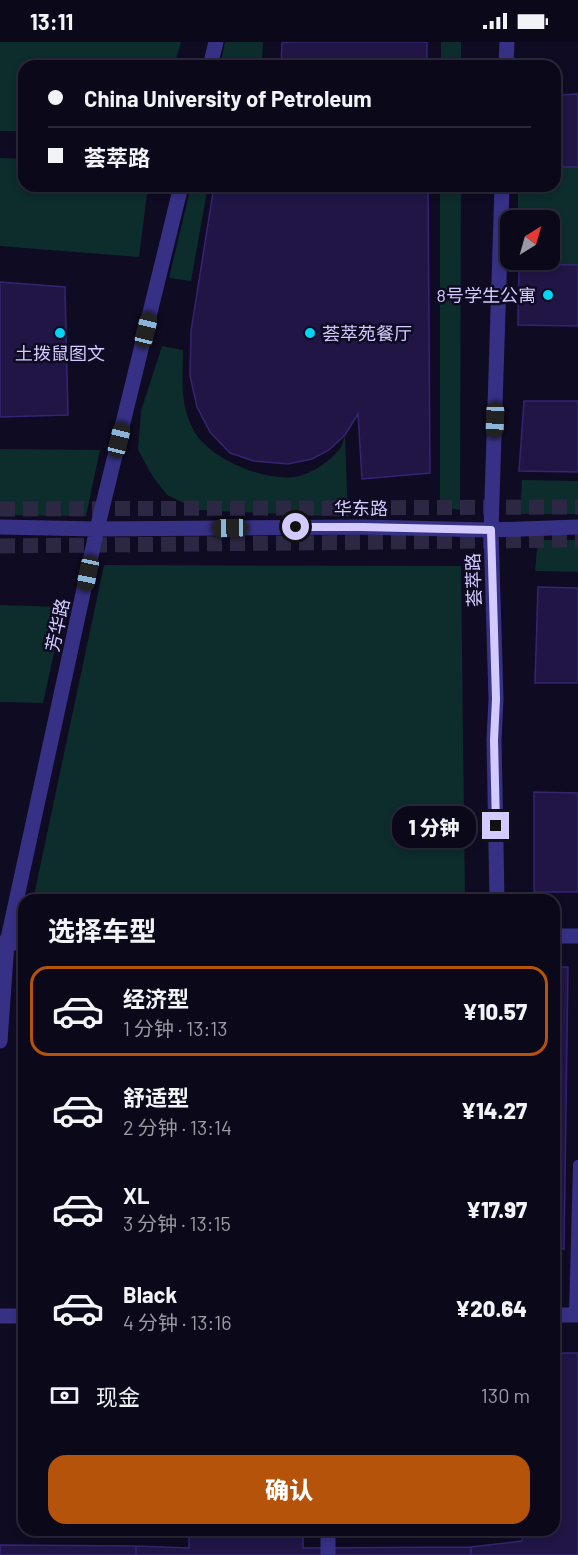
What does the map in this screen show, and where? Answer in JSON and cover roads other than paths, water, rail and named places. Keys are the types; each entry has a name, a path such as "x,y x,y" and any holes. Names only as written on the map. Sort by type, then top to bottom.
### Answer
{"street":[{"path":"212,60 216,42"},
{"path":"506,60 507,42"},
{"name":"芳华路","path":"0,1041 4,943 98,529 180,192"},
{"name":"荟萃路","path":"497,894 494,740 496,699 491,530 502,192"},
{"name":"华东路","path":"0,527 98,529 362,527 491,530 578,527"},
{"path":"560,936 578,936"},
{"path":"560,1315 576,1315"},
{"path":"0,1316 18,1316"},
{"path":"328,1536 328,1555"}],"lane":[{"path":"576,1315 578,1165"}],"tunnel":[{"path":"0,509 578,507"},
{"path":"0,546 578,540"}],"place":[{"name":"8号学生公寓","path":"548,295"},
{"name":"土拨鼠图文","path":"60,333"},
{"name":"荟萃苑餐厅","path":"310,333"}]}
